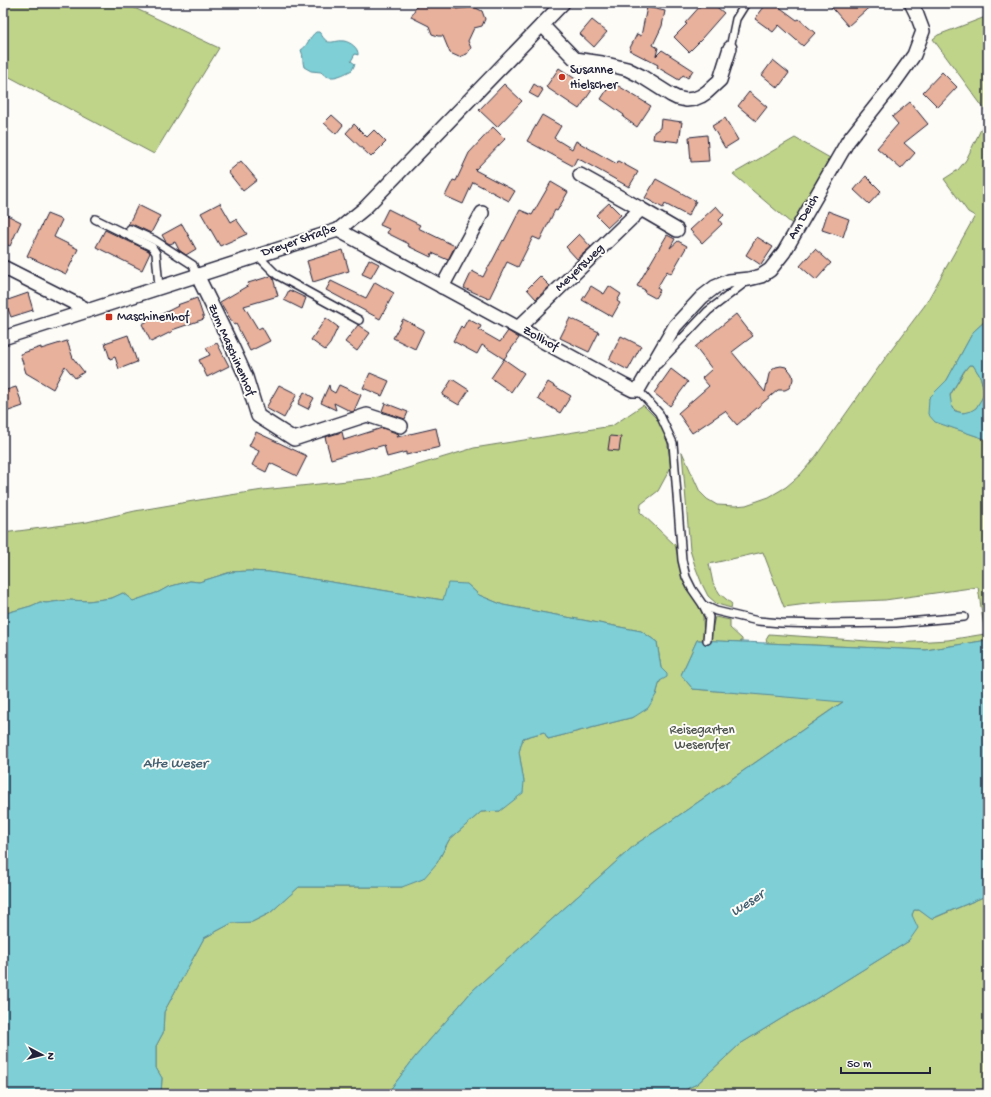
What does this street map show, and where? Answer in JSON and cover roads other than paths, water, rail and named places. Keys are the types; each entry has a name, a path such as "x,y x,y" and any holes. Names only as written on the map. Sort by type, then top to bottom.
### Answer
{"street":[{"name":"Dreyer Straße","path":"3,338 338,230 365,208 563,3"},
{"name":"Am Deich","path":"638,390 675,326 702,297 715,287 729,281 761,276 770,270 784,252 848,142 914,55 923,31 911,3"},
{"path":"542,25 575,60 602,63 628,69 671,95 686,100 701,96 720,80 730,48"},
{"path":"580,175 677,230"},
{"name":"Meyersweg","path":"519,327 641,209"},
{"path":"442,287 482,213"},
{"name":"Zollhof","path":"338,230 629,388 638,390"},
{"path":"3,267 88,310"},
{"name":"Zum Maschinenhof","path":"197,275 246,377 258,416 294,439 367,415 401,426"}],"lane":[{"path":"730,48 736,19 746,3"},
{"path":"95,219 152,247 156,253 159,287"},
{"path":"130,229 167,248 193,265 197,275"},
{"path":"257,255 277,275 359,320"},
{"path":"638,390 659,413 673,443 682,560 686,577 709,617 708,640"},
{"path":"703,605 723,613 758,621 781,623 896,623 964,617"}],"water":[{"path":"316,32 319,32 328,42 344,41 356,48 358,55 355,54 351,61 355,64 352,70 336,77 328,77 321,72 311,71 304,67 301,50"},
{"path":"988,310 988,440 935,422 928,414 929,398 947,380 973,332 985,321","holes":["969,365 973,365 980,376 985,393 976,408 963,413 955,411 952,408 950,395 964,371"]},
{"name":"Alte Weser","path":"231,572 269,572 443,600 448,583 467,584 479,595 503,605 641,631 657,642 661,668 667,674 667,677 660,681 656,695 648,708 634,717 548,739 544,732 523,738 519,752 524,782 523,793 500,811 481,812 449,840 437,863 423,879 402,887 299,887 270,913 252,922 232,923 204,938 164,1012 163,1033 156,1046 156,1068 162,1078 161,1094 3,1094 3,614 40,602 46,603 68,600 88,601 112,598 123,593 133,601 159,592 168,587 190,581 199,582"},
{"name":"Weser","path":"697,640 926,650 988,640 988,895 931,919 919,910 914,910 912,915 918,928 909,941 740,1044 697,1084 688,1088 684,1094 387,1094 415,1057 472,991 636,844 843,702 693,689 681,675"}],"place":[{"name":"Susanne Hielscher","path":"562,77"},
{"name":"Maschinenhof","path":"109,317"}],"park label":[{"name":"Reisegarten Weserufer","path":"702,738"}]}
